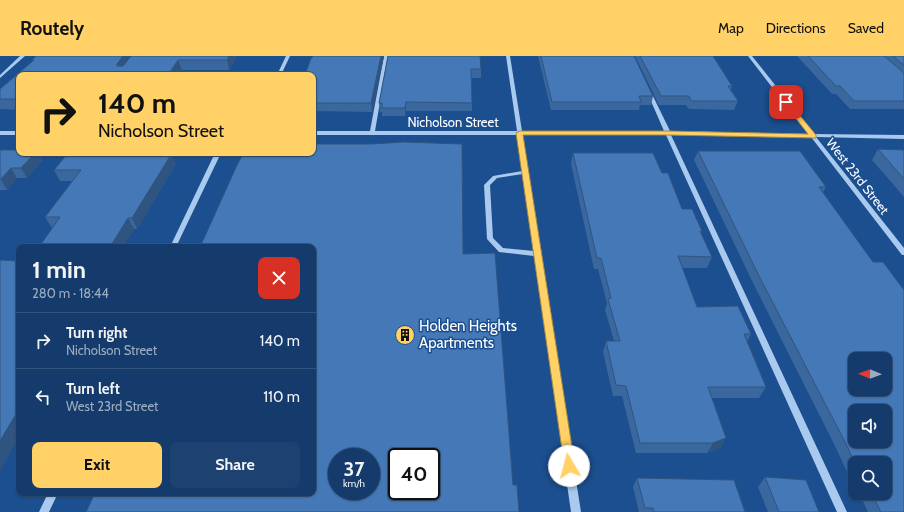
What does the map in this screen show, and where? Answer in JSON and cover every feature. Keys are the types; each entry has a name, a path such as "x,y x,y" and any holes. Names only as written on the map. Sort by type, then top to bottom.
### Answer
{"street":[{"path":"0,77 23,56"},
{"path":"280,72 288,56"},
{"path":"372,133 386,56"},
{"path":"508,56 576,512"},
{"name":"West 23rd Street","path":"750,56 904,253"},
{"path":"644,83 842,512"},
{"path":"0,133 16,133"},
{"name":"Nicholson Street","path":"316,133 668,133 904,137"},
{"path":"173,244 217,156"},
{"path":"526,172 495,177 487,185 490,239 501,250 538,254"},
{"path":"44,512 52,496"}],"building":[{"path":"36,56 123,56 117,66 123,66 131,56 229,56 227,60 178,60 170,72 20,72 34,60 32,60"},
{"path":"313,56 381,56 371,103 316,103 316,72 306,72"},
{"path":"388,56 480,56 481,69 471,69 472,103 406,102 405,108 382,108 382,103 379,103"},
{"path":"541,56 634,56 653,96 639,96 641,102 552,102"},
{"path":"640,56 713,56 732,86 728,86 738,101 691,101 689,96 661,96"},
{"path":"808,56 884,56 904,73 904,101 854,101 840,86 836,86"},
{"path":"893,56 904,56 904,65"},
{"path":"16,75 16,99 0,99 0,89"},
{"name":"Holden Heights Apartments","path":"404,142 462,144 463,254 495,253 513,485 517,485 519,512 86,512 94,496 316,496 316,244 201,244 242,156 316,156 316,144 371,144"},
{"path":"878,149 904,150 904,179"},
{"path":"0,150 16,150 16,156 32,156 21,168 11,168 0,180"},
{"path":"698,151 800,151 826,187 819,187 873,262 883,262 904,290 904,512 881,512 875,500 892,500 892,456 852,456 759,276"},
{"path":"573,153 653,153 662,173 668,173 682,209 692,209 712,257 678,256 697,307 738,306 751,334 744,334 766,387 708,387 726,438 713,443 640,443 626,386 616,385 606,341 620,341 608,299 611,298 601,258 597,258"},
{"path":"66,156 170,156 132,218 128,218 112,244 41,244 60,217 45,217 81,170 54,170"},
{"path":"0,260 16,261 16,414 0,441"},
{"path":"765,477 806,480 819,512 779,512"},
{"path":"637,478 734,480 745,512 654,512 653,508 645,508"}],"place":[{"name":"Holden Heights Apartments","path":"405,335"}],"route":[{"path":"569,466 520,133 668,133 813,136 786,102"}]}
